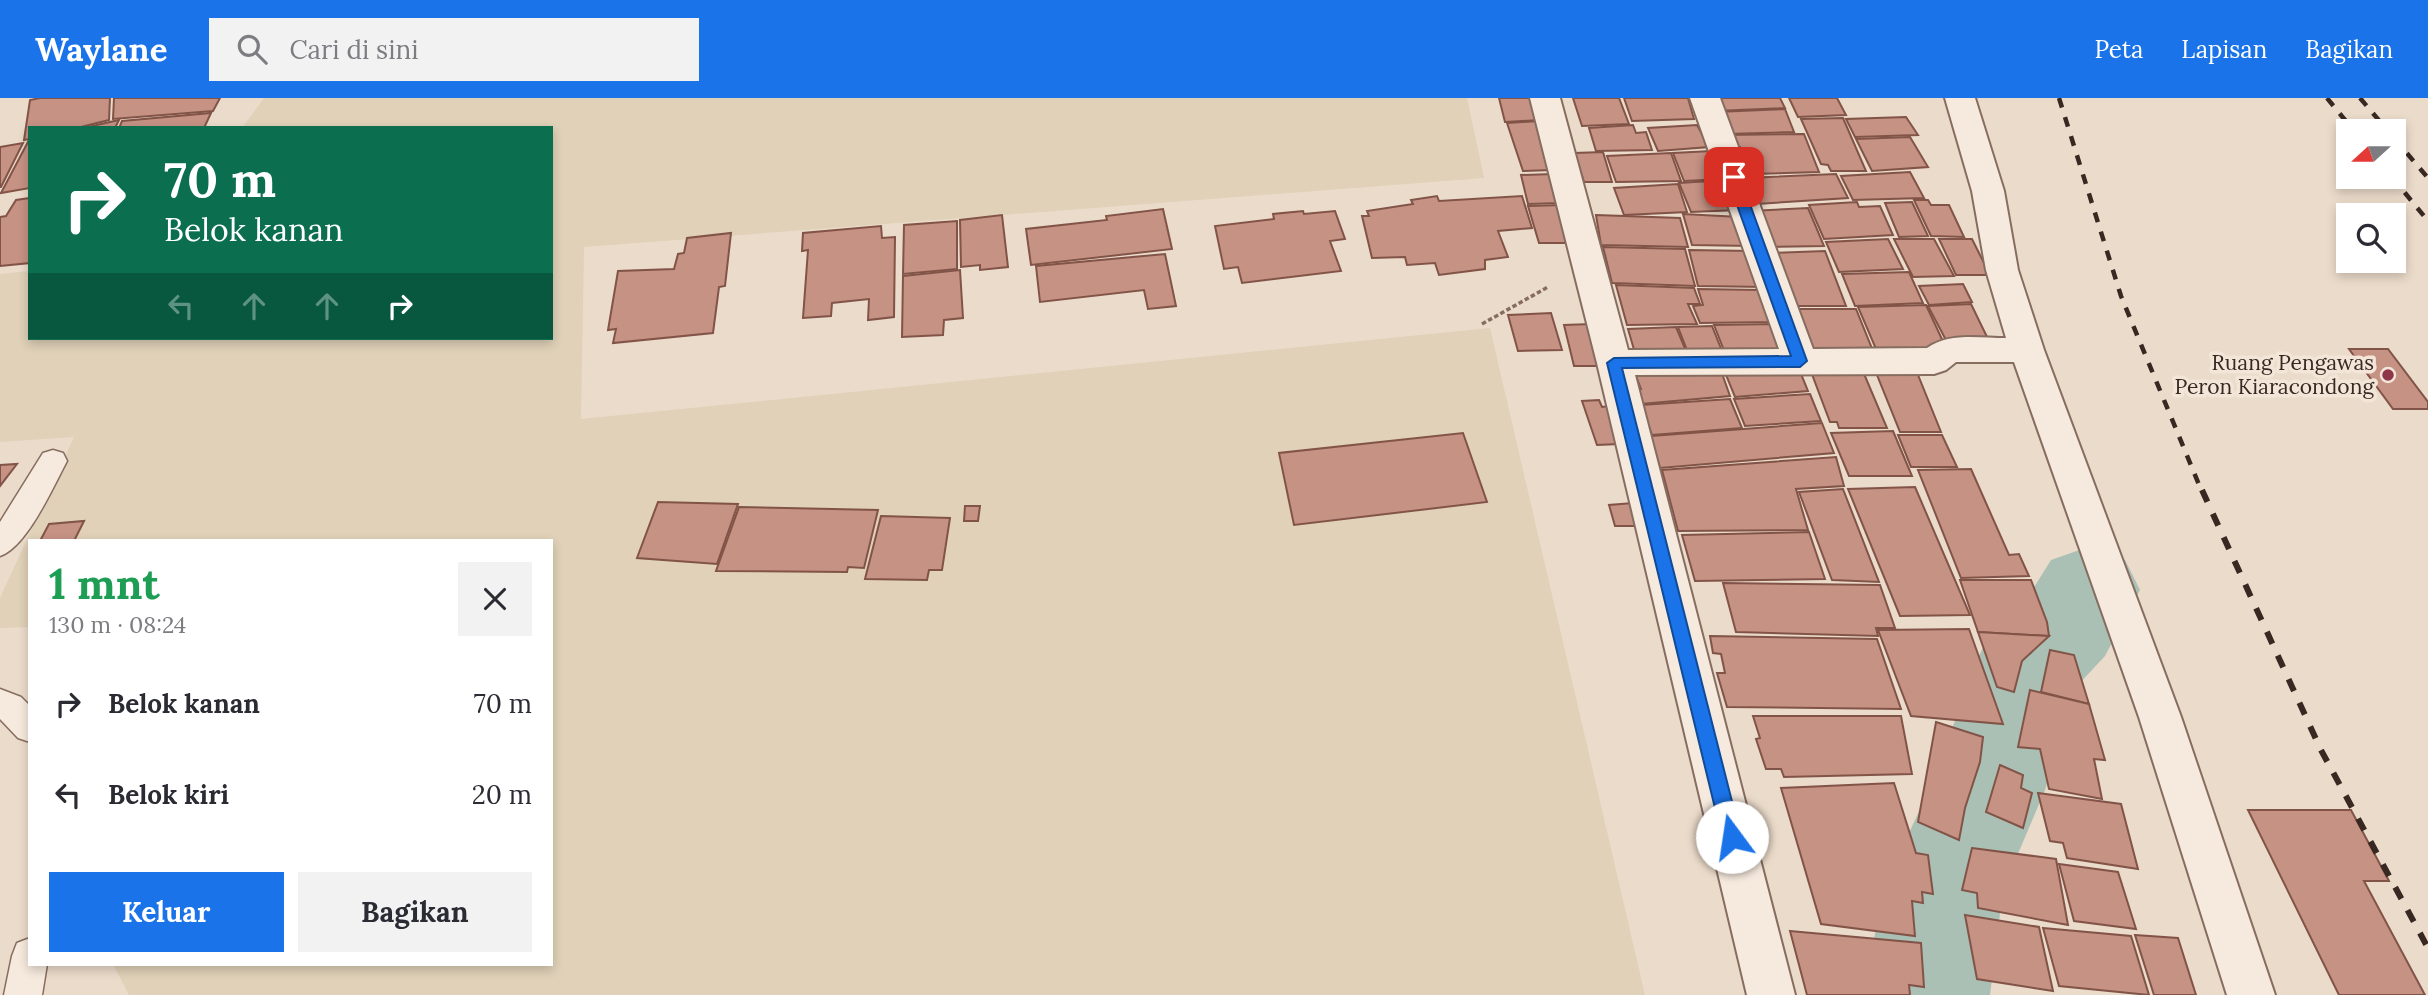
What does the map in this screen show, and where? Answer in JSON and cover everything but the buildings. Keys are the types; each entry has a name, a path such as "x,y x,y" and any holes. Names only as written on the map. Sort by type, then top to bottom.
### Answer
{"street":[{"path":"1545,98 1614,363 1771,995"},
{"path":"1705,98 1800,361"},
{"path":"1959,98 1988,191 2002,270 2027,349 2160,717 2251,995"},
{"path":"1614,363 1934,361 1953,350 2027,349"}],"lane":[{"path":"0,544 19,520 53,461"},
{"path":"0,703 10,707 28,726"},
{"path":"23,995 28,966"}],"path":[{"path":"1482,324 1588,264"}],"shaded area":[{"path":"264,98 1467,98 1484,178 584,247 581,419 1490,328 1645,995 129,995 114,966 553,966 553,539 28,539 28,627 0,628 0,598 74,437 0,442 0,274 28,271 28,340 553,340 553,126 243,126"}],"waterway":[{"path":"1927,995 1943,889 1988,790 2030,662 2068,624 2088,590"}],"railway":[{"path":"2059,98 2121,296 2202,492"},
{"path":"2327,98 2344,119"},
{"path":"2360,98 2378,119"},
{"path":"2406,152 2428,178"},
{"path":"2402,189 2428,221"},
{"path":"2202,490 2321,750 2428,948"}],"place":[{"name":"Ruang Pengawas Peron Kiaracondong","path":"2388,375"}],"route":[{"path":"1732,837 1614,363 1800,361 1734,177"}]}
